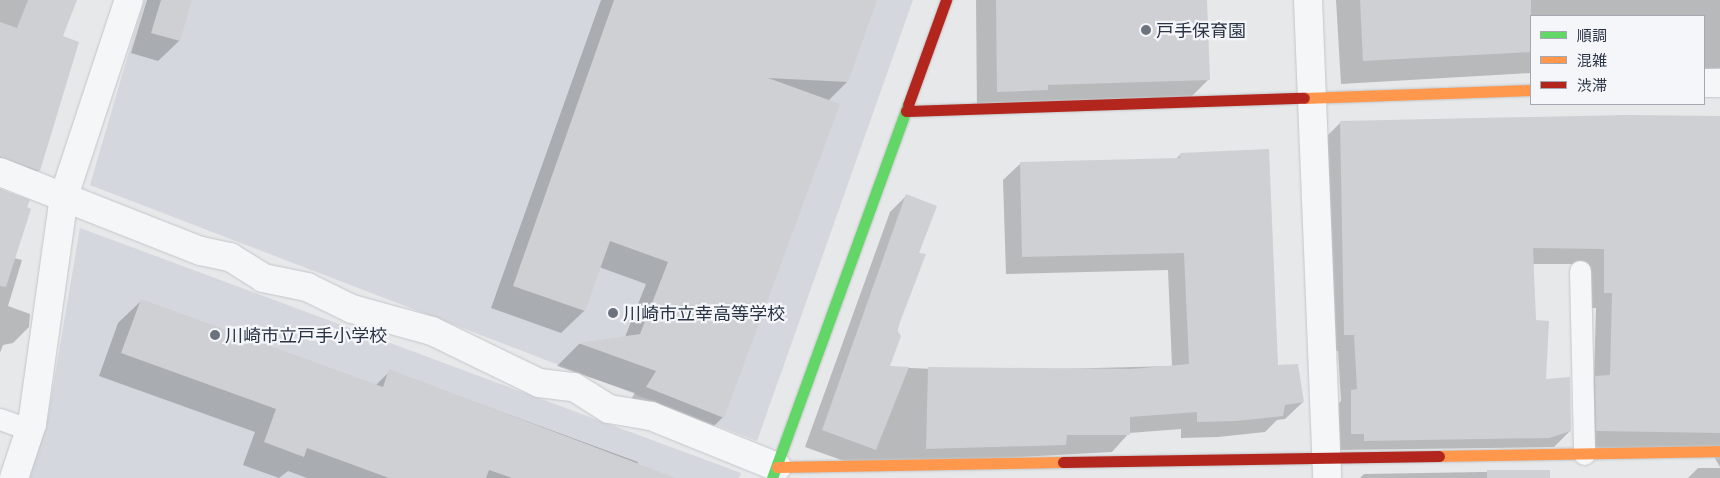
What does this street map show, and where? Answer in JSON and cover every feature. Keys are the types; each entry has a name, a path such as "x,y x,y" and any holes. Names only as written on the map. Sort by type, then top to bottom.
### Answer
{"street":[{"path":"14,478 30,430 64,196 129,0"},
{"path":"775,472 946,0"},
{"path":"1308,0 1327,466"},
{"path":"1705,83 1720,83"},
{"path":"906,111 1530,90"},
{"path":"0,172 201,251 230,257 263,278 306,287 352,310 432,331 539,383 574,387 610,409 651,416 775,472 949,472 1327,466 1584,454 1720,452"}],"lane":[{"path":"1580,271 1584,454"},
{"path":"0,419 30,430"}],"shaded area":[{"name":"川崎市立幸高等学校","path":"144,0 913,0 757,441 90,185"},
{"name":"川崎市立戸手小学校","path":"80,228 741,473 739,478 28,478 48,416"}],"building":[{"path":"28,0 77,0 63,36 79,42 40,171 0,157 0,22 17,28"},
{"path":"161,0 192,0 180,41 151,33"},
{"path":"614,0 877,0 848,82 768,78 840,104 724,418 646,387 656,371 578,343 640,334 668,262 610,241 585,311 513,286"},
{"path":"996,0 1207,0 1210,80 1048,85 1048,90 997,92"},
{"path":"1360,0 1531,0 1530,52 1363,61"},
{"path":"1626,115 1720,116 1720,433 1596,431 1595,376 1610,375 1612,293 1604,293 1604,249 1533,248 1536,320 1549,321 1546,379 1570,377 1571,431 1549,438 1364,441 1364,434 1351,434 1351,390 1357,389 1354,335 1344,335 1340,121"},
{"path":"1269,149 1278,365 1298,364 1304,402 1285,405 1283,416 1236,421 1197,422 1197,412 1130,417 1130,435 1067,435 1066,445 926,449 928,367 1131,369 1189,364 1184,253 1022,257 1020,162 1180,158 1180,153"},
{"path":"0,189 30,200 27,207 31,209 6,287 0,286"},
{"path":"906,194 937,206 919,253 926,254 897,330 901,336 890,366 909,367 876,450 822,430"},
{"path":"141,299 383,387 389,369 676,478 512,478 489,470 486,478 389,478 307,448 304,457 264,442 276,409 121,353"},
{"path":"1487,470 1550,470 1550,478 1487,478"}],"traffic: fast":[{"path":"772,478 908,105"}],"traffic: slow":[{"path":"1304,98 1530,90"},
{"path":"1439,456 1720,451"},
{"path":"777,467 1063,462"}],"traffic: jam":[{"path":"908,105 946,0"},
{"path":"906,111 1304,98"},
{"path":"1063,462 1439,456"}],"place":[{"name":"戸手保育園","path":"1146,30"},
{"name":"川崎市立幸高等学校","path":"613,313"},
{"name":"川崎市立戸手小学校","path":"215,335"}]}
